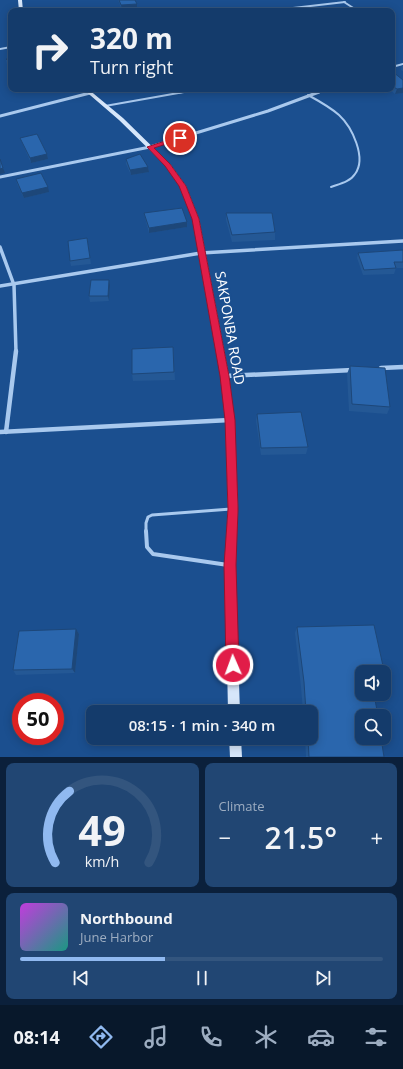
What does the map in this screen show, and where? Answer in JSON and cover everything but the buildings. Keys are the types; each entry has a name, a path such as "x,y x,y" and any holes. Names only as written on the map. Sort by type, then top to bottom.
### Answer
{"main road":[{"name":"SAKPONBA ROAD","path":"89,92 168,165 183,186 196,219 225,376 230,420 233,509 230,565 234,705"},
{"path":"235,745 236,757"}],"street":[{"path":"343,0 354,8"},
{"path":"293,8 345,2"},
{"path":"0,116 85,92"},
{"path":"0,177 150,147 268,111 317,92"},
{"path":"0,286 14,285 202,253 403,242"},
{"path":"0,247 14,285 16,354 6,432"},
{"path":"372,369 403,368"},
{"path":"225,376 356,370"},
{"path":"0,432 230,420"}],"lane":[{"path":"105,106 182,92"},
{"path":"308,95 341,117 355,139 360,161 357,174 345,183 331,187"},
{"path":"230,565 153,554 147,547 146,523 148,517 152,516 233,509"}],"route":[{"path":"180,138 150,147 168,165 183,186 196,219 225,376 230,420 233,509 230,565 233,665"}]}
